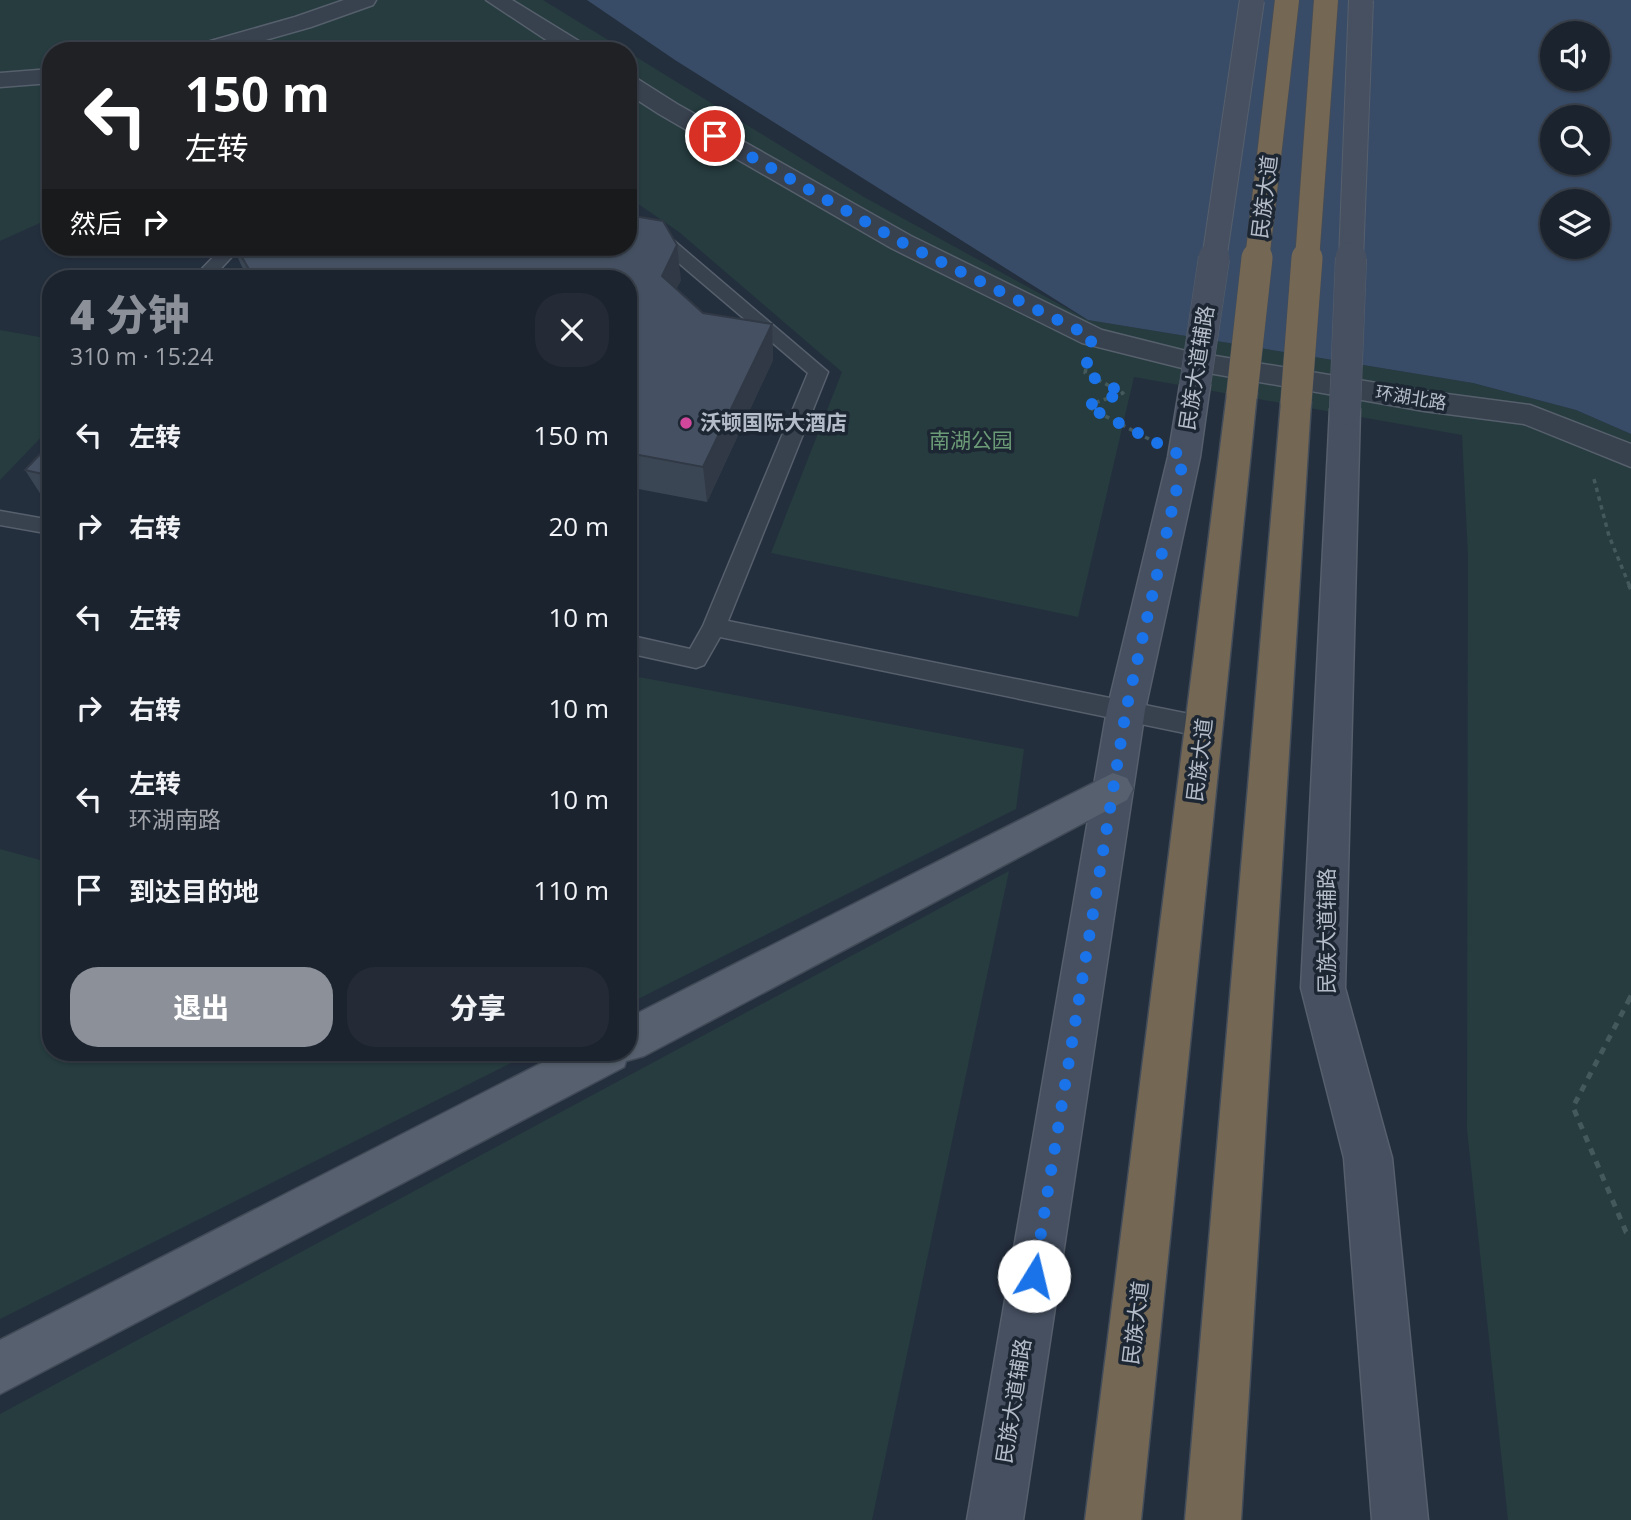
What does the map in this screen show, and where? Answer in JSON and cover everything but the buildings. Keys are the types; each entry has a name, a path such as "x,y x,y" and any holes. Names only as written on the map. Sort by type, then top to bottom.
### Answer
{"highway":[{"name":"民族大道","path":"1114,1520 1287,0"},
{"path":"1213,1520 1326,0"}],"main road":[{"path":"637,1036 1113,789"},
{"path":"0,1368 591,1061"}],"street":[{"path":"233,42 303,22 365,0"},
{"path":"497,0 565,42"},
{"name":"民族大道辅路","path":"995,1520 1126,710 1184,457 1190,372 1252,0"},
{"name":"民族大道辅路","path":"1361,0 1323,988 1368,1158 1400,1520"},
{"path":"0,80 42,77"},
{"name":"环湖北路","path":"637,89 901,242 1092,337 1190,372 1530,415 1631,456"}],"lane":[{"path":"637,223 660,238 818,372 714,627 696,659 637,647"},
{"path":"210,270 223,256"},
{"path":"0,518 42,525"},
{"path":"714,627 1204,727"}],"path":[{"path":"1092,337 1085,373 1123,393 1086,406 1184,457"},
{"path":"1584,437 1609,536 1631,589"},
{"path":"1631,995 1573,1107 1626,1232 1631,1235"}],"green space":[{"path":"0,0 543,0 611,42 42,42 42,222 0,241"},
{"name":"南湖公园","path":"637,58 864,197 1088,320 1473,383 1576,410 1631,434 1631,1520 1508,1520 1467,1129 1468,556 1462,435 1134,377 1078,617 771,553 842,372 679,232 637,203"},
{"path":"0,330 42,337 42,436 0,480"},
{"path":"637,677 1024,749 1016,809 637,999"},
{"path":"0,849 42,861 42,1061 515,1061 0,1319"},
{"path":"1009,871 872,1520 0,1520 0,1414"}],"water":[{"path":"587,0 1631,0 1631,434 1576,410 1473,383 1088,320 675,60"}],"place":[{"name":"沃顿国际大酒店","path":"686,423"}],"route":[{"path":"715,136 901,242 1092,337 1085,373 1123,393 1086,406 1184,457 1126,710 1034,1276"}]}
